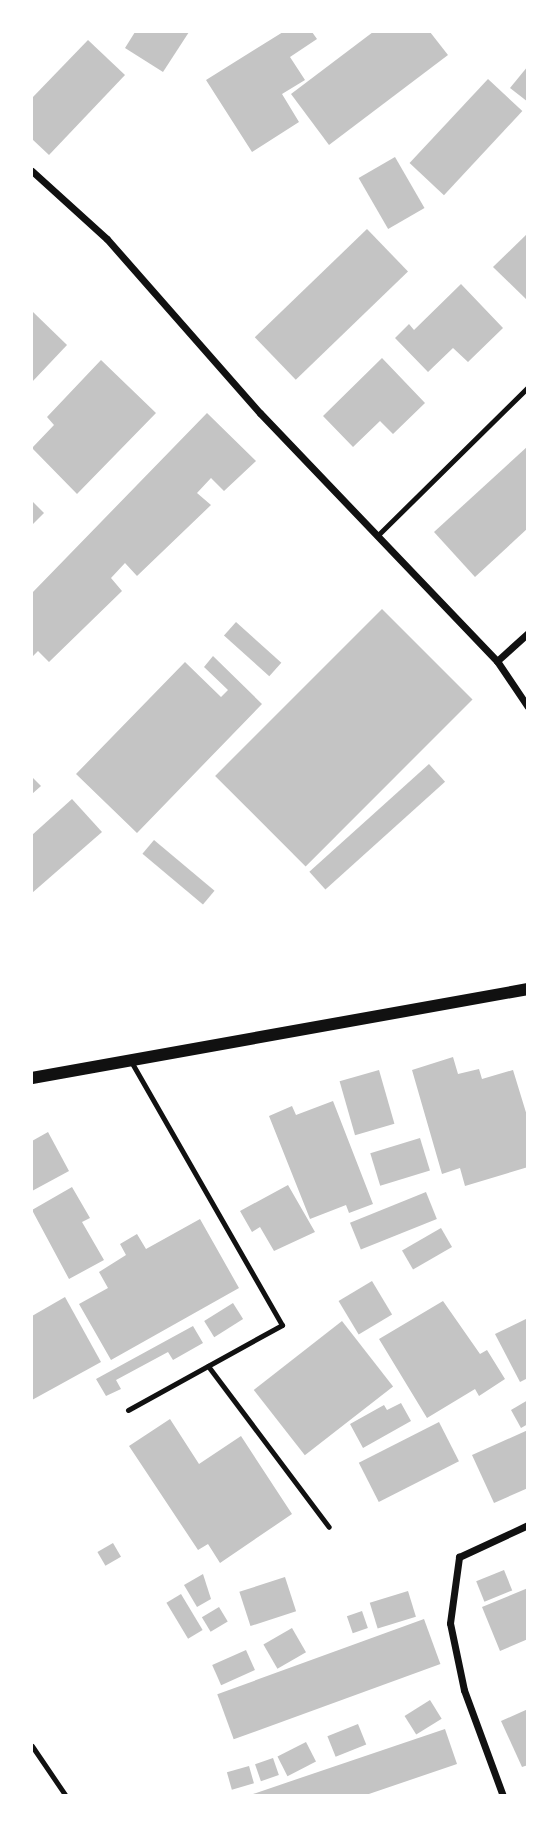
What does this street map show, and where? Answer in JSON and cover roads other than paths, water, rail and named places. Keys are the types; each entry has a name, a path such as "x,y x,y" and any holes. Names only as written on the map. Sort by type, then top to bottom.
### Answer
{"street":[{"path":"32,172 107,239 260,413 497,661 527,707"},
{"path":"497,661 527,633"},
{"path":"32,1079 527,989"},
{"path":"503,1796 464,1690 450,1623 459,1557 527,1525"}],"lane":[{"path":"377,536 527,387"},
{"path":"128,1410 282,1325 130,1061"},
{"path":"208,1366 329,1527"},
{"path":"32,1746 66,1796"}]}
